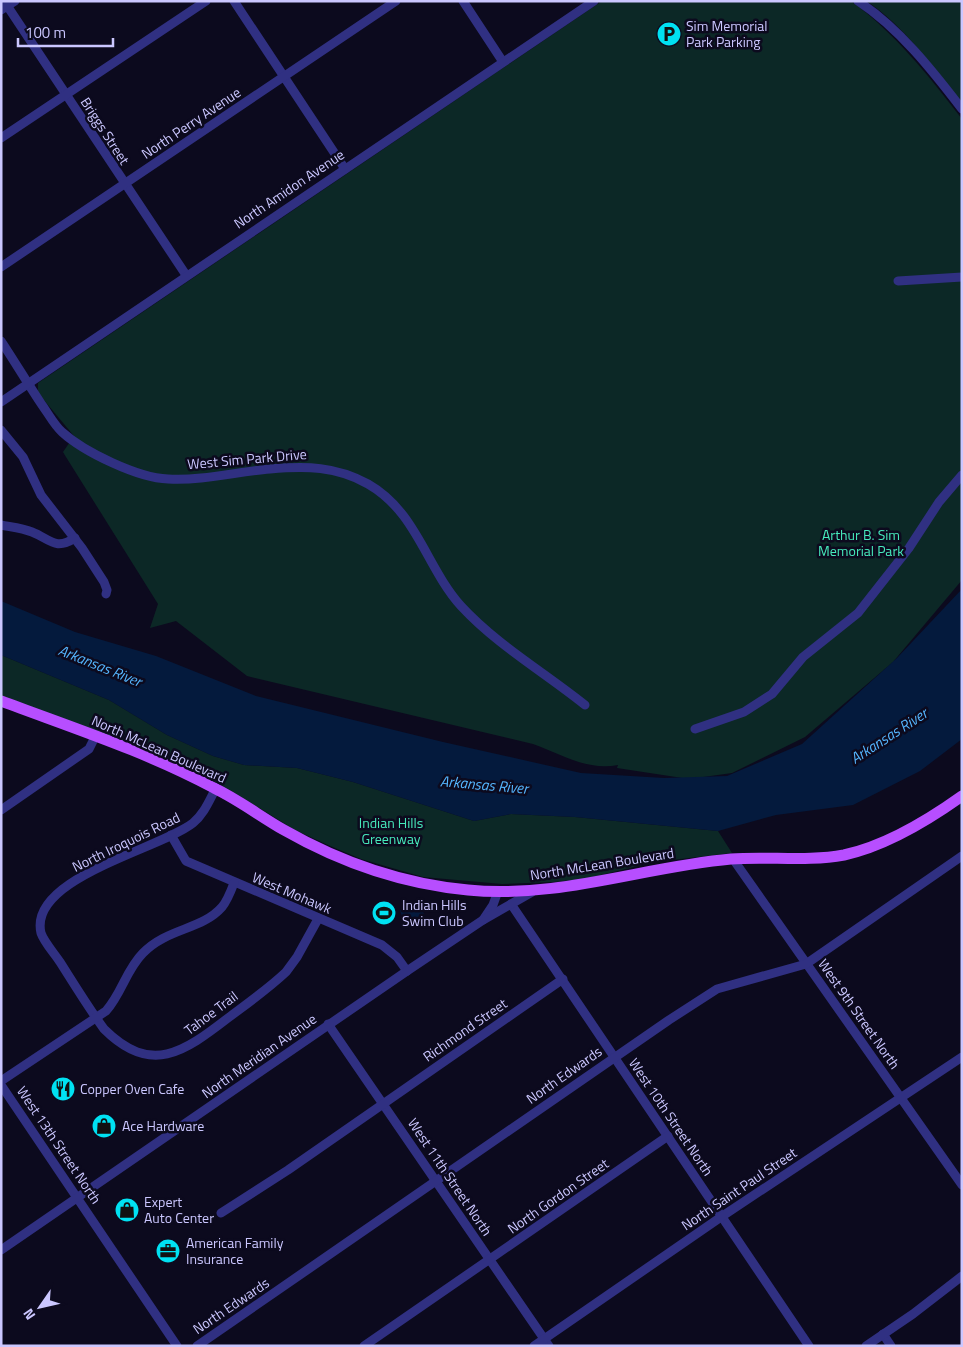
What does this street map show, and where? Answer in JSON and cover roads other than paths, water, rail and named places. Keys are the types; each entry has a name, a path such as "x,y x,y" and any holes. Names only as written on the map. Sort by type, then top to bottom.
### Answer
{"main road":[{"name":"North McLean Boulevard","path":"1,701 153,760 216,788 286,831 331,854 360,866 420,882 468,890 532,892 582,885 625,875 733,859 786,859 844,854 887,840 932,818 962,796"}],"street":[{"path":"1,138 206,1"},
{"path":"234,1 345,169"},
{"name":"North Perry Avenue","path":"1,267 396,1"},
{"path":"463,1 504,62"},
{"name":"North Amidon Avenue","path":"1,402 186,275 594,1"},
{"path":"858,1 894,30 962,109"},
{"name":"Briggs Street","path":"7,5 186,275"},
{"path":"898,281 962,277"},
{"path":"1,341 28,383"},
{"name":"West Sim Park Drive","path":"28,383 62,432 99,456 130,471 167,479 216,477 257,470 301,466 339,471 369,485 383,494 407,518 441,578 462,606 498,640 585,705"},
{"path":"1,430 23,457 41,495 75,538 104,582 107,590 106,594"},
{"path":"695,729 744,712 772,694 803,657 858,613 909,548 938,502 962,475"},
{"path":"1,525 32,532 52,543 65,544 75,538"},
{"path":"1,810 89,749 95,737"},
{"name":"North Iroquois Road","path":"96,1018 42,935 42,914 46,904 56,893 102,866 171,836 200,817 216,788"},
{"name":"West Mohawk","path":"171,836 186,861 382,945 397,957 407,970"},
{"name":"North Edwards","path":"197,1346 615,1057 717,990 806,964 962,856"},
{"name":"West 9th Street North","path":"733,859 962,1185"},
{"path":"1,1080 96,1018 115,1001 128,971 143,953 162,938 210,918 224,905 234,883"},
{"name":"North Meridian Avenue","path":"483,920 494,905 498,891"},
{"name":"North Meridian Avenue","path":"1,1250 407,970 483,920 532,892"},
{"name":"West 10th Street North","path":"511,904 809,1346"},
{"name":"Tahoe Trail","path":"96,1018 116,1042 142,1054 164,1054 186,1048 286,972 297,957 318,919"},
{"name":"Richmond Street","path":"221,1213 288,1170 563,979"},
{"name":"West 11th Street North","path":"328,1024 547,1342"},
{"name":"North Saint Paul Street","path":"534,1346 547,1342 721,1217 962,1057"},
{"name":"West 13th Street North","path":"1,1085 175,1343"},
{"name":"North Gordon Street","path":"364,1346 668,1136"},
{"path":"866,1346 962,1276"},
{"path":"883,1334 891,1346"},
{"path":"165,1346 175,1343"}],"water":[{"name":"Arkansas River","path":"962,589 962,739 920,771 853,805 776,815 718,831 575,817 511,814 474,821 353,782 297,768 244,765 213,756 167,735 109,700 1,655 1,601 75,632 156,656 256,696 443,742 581,773 664,778 727,776 802,744 897,658"},
{"path":"422,909 425,917 413,924 412,927 405,928 400,910"}],"place":[{"name":"Sim Memorial Park Parking","path":"669,34"},
{"name":"Indian Hills Swim Club","path":"384,913"},
{"name":"Copper Oven Cafe","path":"63,1089"},
{"name":"Ace Hardware","path":"104,1126"},
{"name":"Expert Auto Center","path":"127,1210"},
{"name":"American Family Insurance","path":"168,1251"}],"park label":[{"name":"Arthur B. Sim Memorial Park","path":"861,544"},
{"name":"Indian Hills Greenway","path":"391,832"}]}
